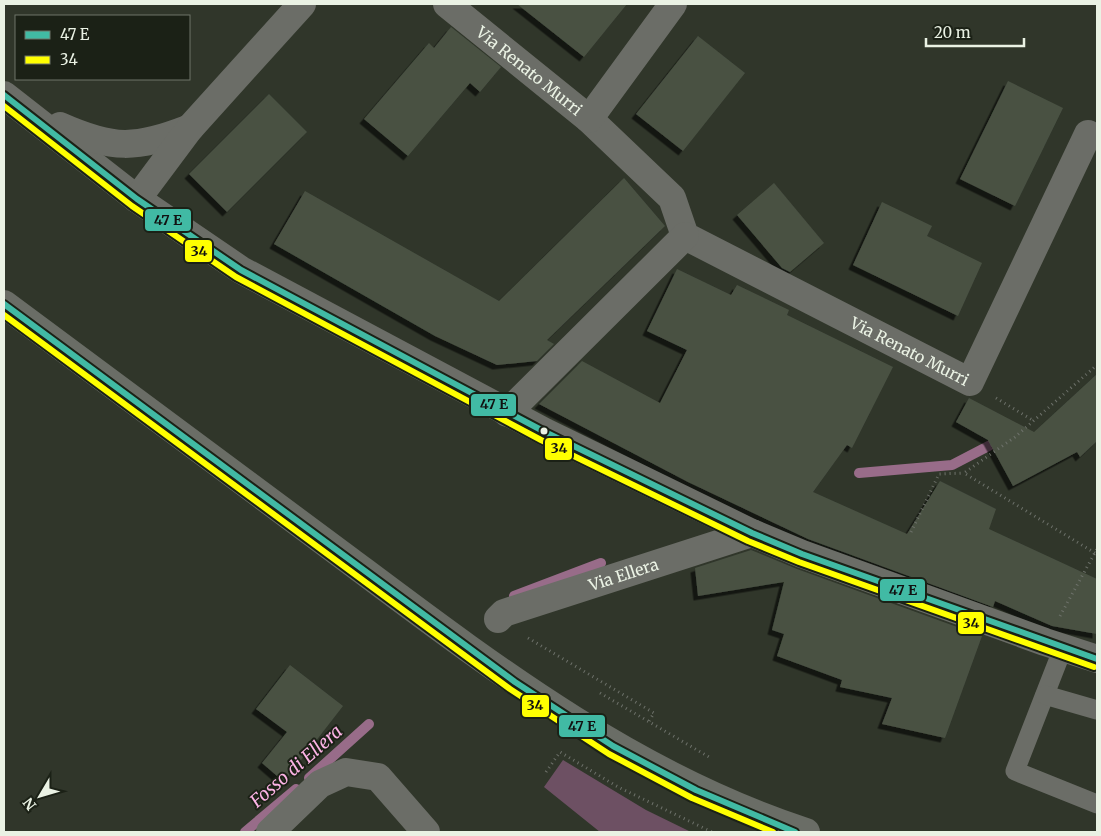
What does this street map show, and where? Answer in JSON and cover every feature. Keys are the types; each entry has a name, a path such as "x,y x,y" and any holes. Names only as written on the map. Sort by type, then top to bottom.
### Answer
{"main road":[{"path":"4,304 514,682 613,746 696,790 786,828 806,832"}],"street":[{"path":"137,199 190,128 302,4"},
{"name":"Via Renato Murri","path":"448,4 589,119 672,198 685,236 970,382 1088,134"},
{"name":"Via Renato Murri","path":"589,119 673,4"},
{"path":"4,95 137,199 241,270 508,413 752,533 802,554 1097,659"},
{"path":"29,113 88,139 130,145 158,140 190,128"},
{"path":"508,413 685,236"},
{"name":"Via Ellera","path":"498,619 504,613 752,533"},
{"path":"270,832 320,784 346,772 378,777 426,832"}],"lane":[{"path":"1054,645 1045,695 1016,771 1097,804"},
{"path":"1045,695 1097,710"}],"path":[{"path":"911,532 939,474 964,473 1015,437 1097,365"},
{"path":"970,382 1034,421"},
{"path":"964,473 1095,553"},
{"path":"1054,645 1097,549"},
{"path":"560,659 654,713 648,723"},
{"path":"600,693 648,723 714,760"},
{"path":"546,772 560,752 618,787 712,832"}],"shaded area":[{"path":"563,760 646,810 691,832 600,832 544,787"}],"building":[{"path":"517,4 627,4 584,57"},
{"path":"451,27 501,67 480,92 470,83 408,156 364,119 429,43 434,48"},
{"path":"698,36 745,73 683,151 636,114"},
{"path":"1008,81 1063,108 1015,206 960,179"},
{"path":"269,94 307,132 227,212 189,174"},
{"path":"624,178 665,226 547,340 554,344 537,361 497,365 435,336 274,244 305,191 499,301"},
{"path":"774,183 824,243 790,272 782,268 737,215"},
{"path":"882,202 932,226 927,236 982,263 958,316 853,265"},
{"path":"677,269 731,295 737,285 789,310 787,315 893,367 852,448 847,445 813,492 907,534 940,481 996,509 989,529 1097,579 1097,634 1052,626 995,601 993,607 808,539 688,482 539,404 582,361 660,403 687,350 647,331"},
{"path":"1097,374 1097,441 1080,457 1077,452 1013,486 988,440 956,422 969,398 1034,432"},
{"path":"751,550 797,569 982,636 945,738 882,724 892,698 840,687 842,680 777,656 784,634 772,630 784,582 698,596 695,568"},
{"path":"290,665 343,706 284,782 262,763 287,732 256,709"}],"waterway":[{"name":"Fosso di Ellera","path":"859,473 952,465 1002,439"},
{"name":"Fosso di Ellera","path":"514,596 601,563"},
{"name":"Fosso di Ellera","path":"309,778 369,724"},
{"name":"Fosso di Ellera","path":"245,832 296,789"}],"transit line":[{"path":"4,95 137,199 241,270 545,432 752,533 802,554 1097,659"},
{"name":"34","path":"4,106 132,206 236,277 541,440 748,541 799,562 1094,667"},
{"path":"4,304 515,682 613,746 696,790 795,832"},
{"name":"34","path":"4,315 510,689 609,754 692,798 773,832"}]}
